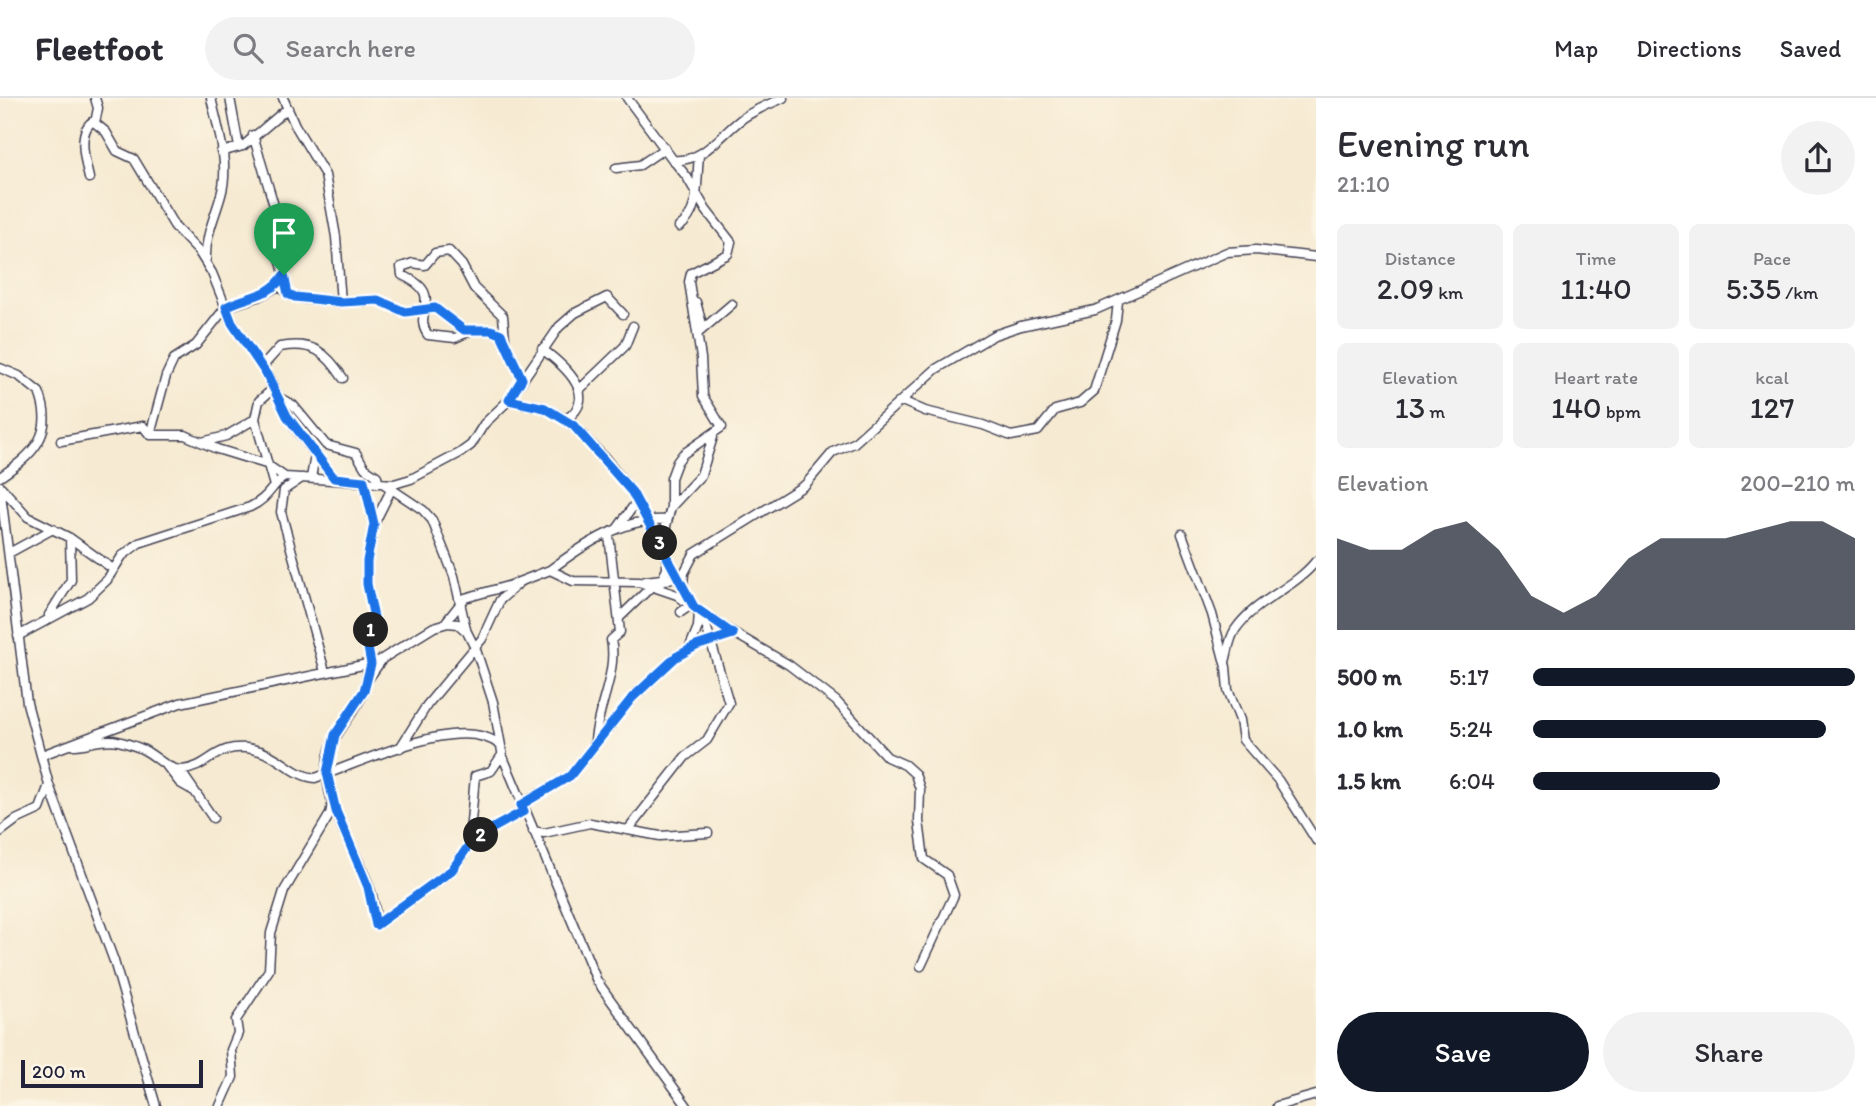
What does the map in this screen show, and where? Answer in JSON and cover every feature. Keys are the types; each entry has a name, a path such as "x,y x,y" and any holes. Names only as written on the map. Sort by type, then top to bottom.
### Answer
{"street":[{"path":"95,98 98,108 95,120 117,151 134,159 175,227 206,262 232,323 315,455 334,478"},
{"path":"206,262 208,234 223,187 221,152 211,98"},
{"path":"230,98 239,148"},
{"path":"283,98 295,125 320,161 325,175 336,237 341,302"},
{"path":"627,98 665,148 706,210 728,236 732,246 722,259 691,273 689,282 692,297 701,312 703,396 722,427 708,446 701,475 671,507"},
{"path":"673,160 699,156 747,116 783,98"},
{"path":"221,152 239,148 288,108"},
{"path":"89,178 84,131 88,123 95,120"},
{"path":"253,135 278,219 288,294"},
{"path":"616,168 640,165 665,148"},
{"path":"679,227 688,219 696,193 699,156"},
{"path":"550,570 573,581 639,582 681,574 694,554 805,485 834,452 854,443 949,359 994,335 1021,326 1077,315 1118,301 1227,252 1256,250 1316,257"},
{"path":"470,331 455,338 431,337 423,327 427,308 420,284 402,275 400,270 413,263 425,265 435,253 449,251 462,265 474,288 503,316 505,339 522,379"},
{"path":"150,435 170,364 196,345 226,307 258,297 277,286 284,275"},
{"path":"277,286 281,286 288,294 341,302 378,300 405,312 427,308 441,309 460,328 470,331 491,330 505,339"},
{"path":"150,435 185,435 266,464 285,477 334,478 385,485 411,479 467,449 484,424 509,400 542,349 569,318 597,300 609,297 623,314"},
{"path":"902,401 925,411 983,425 1012,436 1038,431 1055,410 1076,404 1094,391 1116,320 1118,301"},
{"path":"700,331 732,304"},
{"path":"579,390 626,345 633,326"},
{"path":"262,367 280,347 315,348 328,355 343,378"},
{"path":"542,349 568,370 579,390 582,401 578,409 566,419"},
{"path":"0,368 19,376 39,391 43,431 38,446 30,455 0,477"},
{"path":"274,486 255,419 260,401 276,392"},
{"path":"276,392 293,405 326,444 356,453 365,468 431,519 450,565 467,632 494,702 502,755 522,808 597,981 687,1106"},
{"path":"509,400 545,408 566,419 605,458 637,501 645,520 681,574 683,585 697,610 727,690 728,706 707,740 685,757 628,830"},
{"path":"202,442 226,436 255,419"},
{"path":"61,441 139,426 145,427 150,435"},
{"path":"619,618 662,579 668,557 667,520 671,507 671,483 677,463 691,448 715,435"},
{"path":"315,455 308,477 285,490 281,512 325,672"},
{"path":"18,636 47,617 88,598 103,585 122,556 139,543 250,507 265,500 274,486 285,477"},
{"path":"364,481 374,524"},
{"path":"385,485 367,561 367,584 374,618 367,642 370,664 364,691 335,735 327,774 333,800 368,887 376,925 452,870 469,844 570,776 595,741 632,698 689,649 733,634"},
{"path":"0,486 28,517 70,538 113,569"},
{"path":"0,486 23,688 49,785 114,961 156,1106"},
{"path":"595,741 597,720 614,654 610,642 620,632 611,535 637,501"},
{"path":"42,755 180,703 381,661 445,623 460,601 550,570 581,548 645,520 667,520"},
{"path":"9,554 53,529"},
{"path":"1182,534 1212,614 1225,662 1228,690 1243,740 1278,780 1316,840"},
{"path":"47,617 71,580 70,538"},
{"path":"1225,662 1233,635 1240,625 1264,603 1301,577 1316,561"},
{"path":"400,748 427,705 486,633 500,600 522,581"},
{"path":"639,582 697,610 733,634 780,659 836,701 887,757 905,765 915,774 920,789 919,821 924,859 947,875 954,895 921,966"},
{"path":"681,612 697,610"},
{"path":"689,649 698,627 697,610"},
{"path":"445,623 454,623 467,632"},
{"path":"366,682 381,661"},
{"path":"180,770 201,764 221,750 242,747 272,753 304,776 315,778 400,748 453,733 490,737 500,745"},
{"path":"67,745 114,740 144,750 166,765 180,770 213,818"},
{"path":"469,844 475,775 491,771 502,755"},
{"path":"166,765 180,783 197,793"},
{"path":"0,832 16,820 40,809 49,785"},
{"path":"220,1106 233,1077 232,1050 238,1033 236,1020 268,974 271,933 284,891 330,814 333,800"},
{"path":"533,831 544,833 585,823 663,836 708,833"},
{"path":"1277,1106 1316,1095"}],"route":[{"path":"284,275 288,294 291,296 329,302 378,300 405,312 427,308 441,309 464,330 491,330 501,334 522,379 509,400 545,408 566,419 605,458 632,492 639,511 663,547 694,607 733,634 686,650 676,657 632,698 595,741 570,776 521,805 524,811 473,839 452,870 376,925 368,887 336,811 327,773 335,735 364,691 371,664 367,642 374,618 367,584 367,556 374,524 369,501 364,481 334,478 315,455 287,416 267,375 232,323 226,307 267,293 277,286 284,275"}]}
